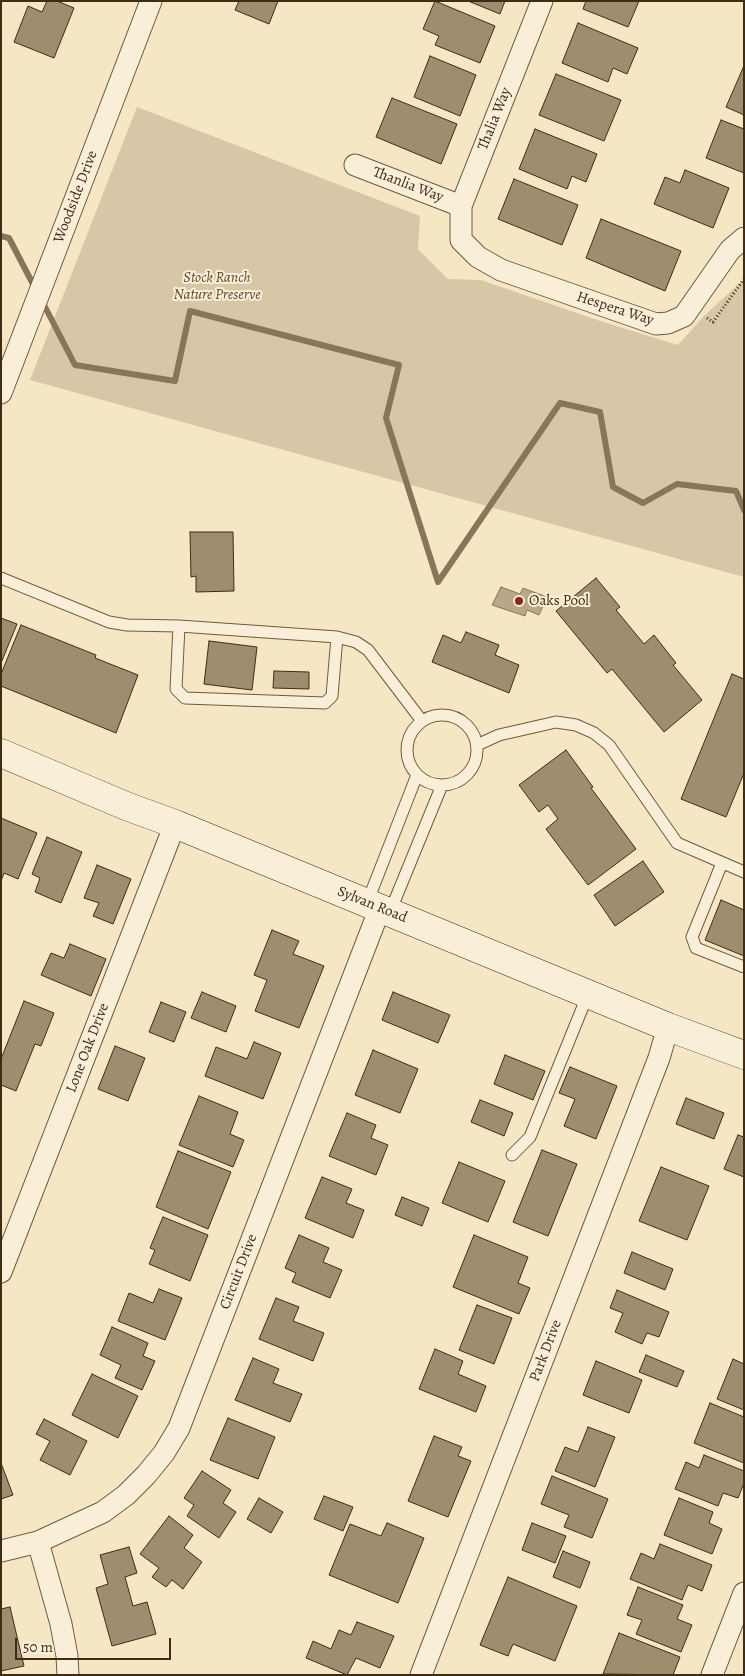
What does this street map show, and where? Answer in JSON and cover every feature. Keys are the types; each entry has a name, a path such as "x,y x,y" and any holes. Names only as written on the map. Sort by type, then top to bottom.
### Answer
{"main road":[{"name":"Sylvan Road","path":"1,753 126,806 175,824 668,1027 744,1055"}],"street":[{"name":"Woodside Drive","path":"1,393 151,1"},
{"name":"Thalia Way","path":"461,240 461,206 542,1"},
{"name":"Thanlia Way","path":"356,165 461,206"},
{"name":"Hespera Way","path":"461,240 478,257 500,270 656,324 668,323 684,316 730,250 744,238"},
{"name":"Lone Oak Drive","path":"1,1272 175,824"},
{"name":"Circuit Drive","path":"1,1551 38,1542 103,1512 126,1495 146,1476 179,1428 379,908"},
{"name":"Park Drive","path":"421,1675 660,1058 668,1027"},
{"path":"38,1542 61,1624 67,1656 68,1675"},
{"path":"712,1675 744,1593"}],"lane":[{"path":"1,578 109,622 127,625 179,626 337,637 356,642 368,650 422,721"},
{"path":"179,626 176,689 185,698 325,703 332,696 337,637"},
{"path":"435,714 447,714 458,718 471,729 477,745 477,757 472,768 464,777 454,783 430,784 417,775 407,758 406,747 409,735 415,726 435,714"},
{"path":"477,745 499,735 556,722 576,725 594,733 609,745 677,843 744,872"},
{"path":"379,908 417,775"},
{"path":"379,908 442,785"},
{"path":"722,863 692,937 696,948 744,967"},
{"path":"512,1155 530,1137 588,994"}],"path":[{"path":"704,316 713,322 744,279"}],"green space":[{"name":"Stock Ranch Nature Preserve","path":"137,107 420,216 418,249 448,279 481,280 600,321 678,345 704,316 744,279 744,577 30,380"}],"shaded area":[{"name":"Oaks Pool","path":"501,587 520,594 523,588 547,597 539,615 527,610 525,616 492,605"}],"building":[{"path":"47,1 57,1 74,8 54,58 14,42 28,6 42,12"},
{"path":"239,1 278,1 269,24 235,10"},
{"path":"435,1 495,26 480,63 435,45 439,36 423,29"},
{"path":"468,1 505,1 500,14"},
{"path":"586,1 639,1 628,27 583,9"},
{"path":"578,23 638,48 627,74 613,68 608,82 562,63"},
{"path":"430,56 476,75 460,116 414,97"},
{"path":"744,69 744,115 726,107"},
{"path":"556,74 621,100 604,141 539,115"},
{"path":"392,98 457,124 441,164 376,137"},
{"path":"721,120 744,129 744,173 706,158"},
{"path":"535,129 597,154 586,182 572,176 567,189 519,169"},
{"path":"685,170 729,188 713,228 654,204 665,177 680,183"},
{"path":"514,179 578,205 562,245 498,219"},
{"path":"601,219 681,251 665,291 586,258"},
{"path":"190,532 233,532 234,591 196,592 196,576 191,577"},
{"path":"596,578 620,607 616,610 644,644 654,635 676,663 673,665 702,700 664,732 612,669 607,673 556,611"},
{"path":"1,618 17,624 1,663"},
{"path":"21,625 96,655 95,658 138,675 116,733 1,686 1,674"},
{"path":"466,632 499,645 495,655 519,665 509,693 432,662 443,635 461,643"},
{"path":"209,641 257,647 252,690 204,684"},
{"path":"274,671 309,672 309,689 273,688"},
{"path":"732,674 744,679 744,773 726,817 681,799"},
{"path":"566,750 593,787 591,788 636,849 588,885 546,829 558,819 548,805 539,812 519,785"},
{"path":"1,818 37,833 18,879 4,873 1,881"},
{"path":"47,837 82,852 61,903 35,892 40,878 32,874"},
{"path":"643,861 664,892 615,926 594,895"},
{"path":"97,865 131,879 113,924 93,916 99,903 84,898"},
{"path":"721,900 744,910 744,956 705,940"},
{"path":"272,930 299,941 293,954 324,966 299,1028 255,1011 267,980 254,975"},
{"path":"70,944 106,959 91,996 41,975 51,953 64,958"},
{"path":"202,992 236,1006 226,1032 191,1018"},
{"path":"393,992 450,1015 438,1043 382,1020"},
{"path":"24,1001 54,1013 41,1046 35,1044 16,1091 1,1085 1,1059"},
{"path":"161,1002 186,1012 174,1042 149,1032"},
{"path":"254,1042 281,1053 263,1099 205,1076 216,1047 247,1059"},
{"path":"115,1046 145,1058 128,1101 98,1089"},
{"path":"373,1050 418,1069 400,1113 355,1095"},
{"path":"505,1055 545,1071 533,1100 494,1084"},
{"path":"570,1067 617,1086 596,1139 564,1126 575,1099 559,1093"},
{"path":"199,1096 238,1112 230,1134 244,1140 233,1167 179,1145"},
{"path":"686,1098 724,1113 714,1139 676,1124"},
{"path":"480,1100 513,1113 504,1136 471,1122"},
{"path":"347,1113 376,1125 371,1138 388,1145 376,1175 329,1156"},
{"path":"738,1135 744,1137 744,1177 724,1169"},
{"path":"542,1150 577,1164 548,1236 513,1222"},
{"path":"178,1151 231,1172 208,1229 156,1207"},
{"path":"459,1162 505,1181 488,1222 442,1203"},
{"path":"661,1167 709,1186 687,1240 639,1221"},
{"path":"322,1177 352,1189 346,1203 364,1210 353,1238 305,1218"},
{"path":"402,1197 429,1208 422,1226 395,1215"},
{"path":"163,1217 208,1235 190,1281 149,1264 155,1250 150,1248"},
{"path":"299,1235 329,1248 323,1262 342,1270 330,1298 292,1282 296,1273 285,1268"},
{"path":"474,1235 528,1257 518,1283 530,1288 519,1314 453,1287"},
{"path":"632,1252 673,1269 665,1290 624,1273"},
{"path":"159,1289 182,1298 165,1340 118,1321 129,1293 153,1303"},
{"path":"617,1290 669,1312 659,1337 647,1333 642,1344 615,1332 623,1313 610,1308"},
{"path":"276,1298 299,1307 293,1321 324,1333 313,1361 259,1339"},
{"path":"477,1305 512,1318 494,1364 459,1350"},
{"path":"112,1327 148,1343 143,1356 155,1361 142,1390 115,1378 121,1365 100,1355"},
{"path":"435,1349 463,1361 458,1374 486,1386 476,1412 419,1389"},
{"path":"646,1355 684,1371 677,1387 639,1372"},
{"path":"253,1358 279,1369 273,1383 302,1394 290,1422 235,1400"},
{"path":"733,1359 744,1364 744,1410 717,1399"},
{"path":"596,1361 642,1380 629,1413 583,1395"},
{"path":"92,1374 138,1396 118,1438 72,1415"},
{"path":"710,1403 744,1417 744,1463 694,1443"},
{"path":"228,1418 275,1437 258,1479 210,1460"},
{"path":"44,1419 87,1441 70,1475 40,1460 50,1441 36,1434"},
{"path":"588,1427 615,1437 595,1487 555,1471 565,1447 578,1452"},
{"path":"434,1436 462,1447 458,1456 471,1461 448,1517 408,1501"},
{"path":"704,1455 744,1471 744,1483 738,1498 723,1493 718,1506 675,1489 686,1462 699,1468"},
{"path":"1,1463 13,1495 1,1499"},
{"path":"202,1471 231,1490 223,1503 236,1512 219,1538 187,1516 194,1505 184,1498"},
{"path":"552,1476 608,1499 592,1538 564,1527 569,1515 541,1504"},
{"path":"324,1496 353,1507 343,1531 314,1519"},
{"path":"259,1498 283,1512 271,1533 247,1519"},
{"path":"679,1498 713,1512 709,1523 722,1529 712,1554 664,1535"},
{"path":"169,1516 193,1535 184,1548 202,1562 183,1589 172,1580 166,1587 152,1577 159,1568 140,1554"},
{"path":"387,1523 424,1538 398,1603 329,1575 350,1524 381,1536"},
{"path":"532,1523 566,1536 555,1563 522,1550"},
{"path":"660,1544 712,1565 702,1591 688,1585 682,1600 630,1579 641,1553 654,1559"},
{"path":"129,1547 137,1573 125,1577 133,1606 147,1602 156,1634 112,1646 96,1588 108,1584 100,1555"},
{"path":"563,1551 590,1562 580,1588 553,1577"},
{"path":"508,1577 577,1606 555,1661 513,1644 508,1656 480,1645"},
{"path":"638,1587 683,1605 677,1619 692,1625 681,1652 636,1634 642,1620 627,1615"},
{"path":"10,1607 24,1666 1,1671 1,1609"},
{"path":"357,1622 394,1636 380,1668 356,1658 347,1675 306,1658 313,1641 331,1649 339,1630 351,1635"},
{"path":"619,1633 680,1657 673,1675 603,1674"}],"waterway":[{"path":"1,236 9,238 36,290"},
{"path":"42,301 75,365 175,381 190,311 399,365 386,418 438,582 560,403 600,412 613,487 643,503 677,484 736,491 744,510"}],"place":[{"name":"Oaks Pool","path":"519,601"}]}
